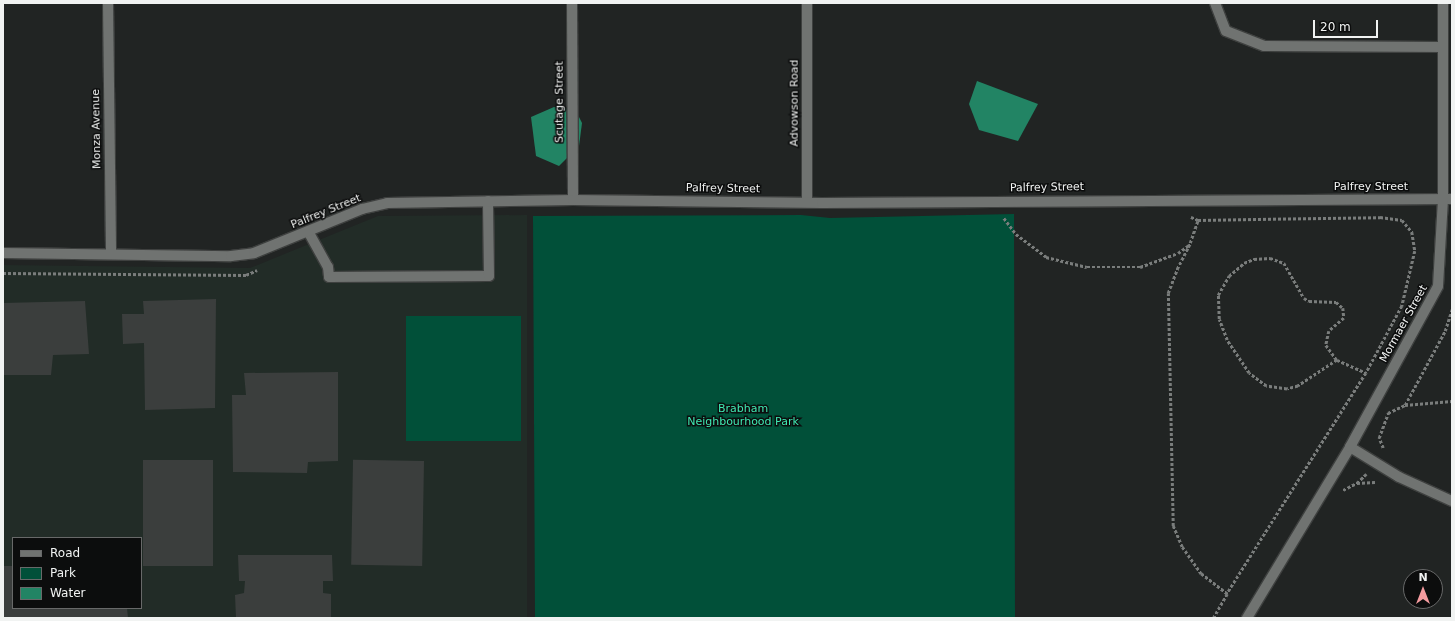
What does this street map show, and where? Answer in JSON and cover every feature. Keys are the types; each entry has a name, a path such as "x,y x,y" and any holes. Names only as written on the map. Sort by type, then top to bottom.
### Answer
{"street":[{"name":"Monza Avenue","path":"108,3 111,254"},
{"name":"Scutage Street","path":"572,3 573,200"},
{"name":"Advowson Road","path":"807,3 807,202"},
{"path":"1215,3 1226,31 1264,46 1442,47"},
{"name":"Mormaer Street","path":"1247,618 1350,447 1438,286 1447,199 1442,47 1443,3"},
{"name":"Palfrey Street","path":"3,253 231,256 254,253 309,233 362,209 387,203 573,200 807,202 1447,199"},
{"path":"309,233 328,267 329,277 490,276 488,202"},
{"path":"1350,447 1399,478 1452,501"}],"path":[{"path":"1008,214 1002,214 1016,234 1046,257 1087,267 1140,267 1178,253 1190,243"},
{"path":"1187,216 1198,220 1380,217 1402,220 1412,232 1415,251 1402,306 1366,373 1213,618"},
{"path":"1198,220 1190,243 1168,293 1173,526 1182,547 1201,574 1227,594"},
{"path":"1337,360 1298,386 1277,389 1266,386 1249,373 1236,358 1222,327 1218,295 1229,276 1244,263 1254,259 1277,259 1284,263 1291,272 1299,292 1304,298 1339,304 1344,312 1344,318 1329,331 1326,345 1337,360 1366,373"},
{"path":"3,272 246,275 260,269"},
{"path":"1405,405 1445,331 1452,309"},
{"path":"1385,453 1379,438 1388,413 1405,405 1452,401"},
{"path":"1339,492 1357,483 1379,481"}],"shaded area":[{"path":"527,215 527,618 3,618 3,265 250,268 378,216"}],"green space":[{"name":"Brabham Neighbourhood Park","path":"1014,214 1015,618 535,618 533,216 801,215 830,218"},
{"path":"406,316 521,316 521,441 406,441"}],"water":[{"path":"977,81 1038,104 1018,141 979,130 969,104"},
{"path":"554,107 575,109 582,123 579,146 559,166 536,156 531,117"}],"building":[{"path":"216,299 215,408 145,410 144,343 123,344 122,314 144,314 143,301"},
{"path":"85,301 89,354 53,355 51,375 3,375 3,303"},
{"path":"338,372 338,461 308,462 307,473 233,472 232,395 246,395 244,373"},
{"path":"143,460 213,460 213,566 143,566"},
{"path":"353,460 424,461 422,566 351,565"},
{"path":"238,555 332,555 333,581 323,581 323,593 331,594 331,618 236,618 235,595 244,593 245,581 239,581"},
{"path":"3,566 12,566 12,609 127,609 128,618 3,618"}]}
